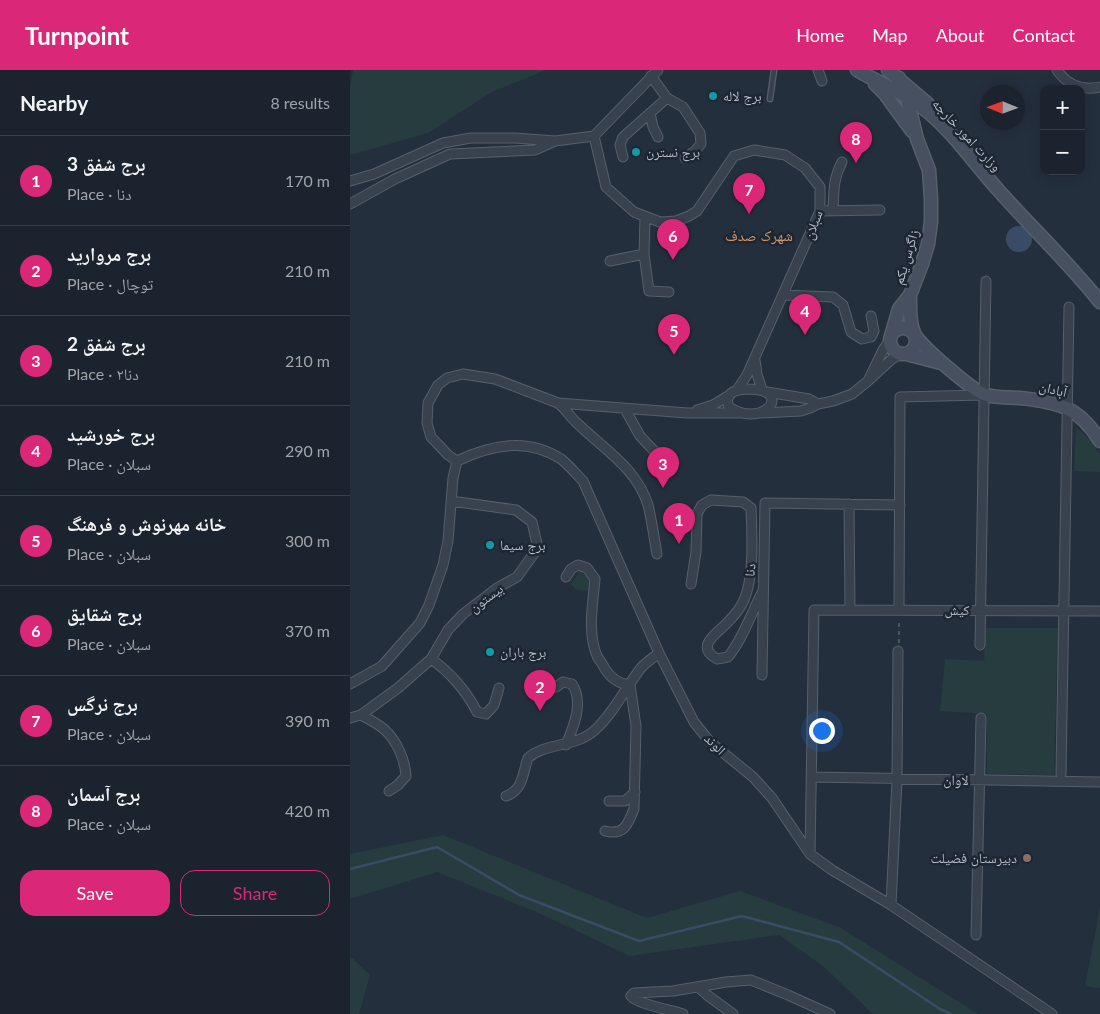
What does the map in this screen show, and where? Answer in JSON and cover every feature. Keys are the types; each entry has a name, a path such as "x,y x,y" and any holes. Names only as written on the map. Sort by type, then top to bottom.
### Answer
{"main road":[{"name":"وزارت امور خارجه","path":"888,70 939,114 1022,214 1100,302"},
{"name":"وزارت امور خارجه","path":"862,73 923,108 940,123 1001,193 1022,214"},
{"path":"862,73 885,94 917,139"},
{"path":"899,78 907,98 917,139"},
{"path":"917,139 919,123 923,120 928,119 940,123"},
{"name":"زاگرس یکم","path":"890,338 899,309 910,295 924,257 931,222 928,170 917,139"},
{"name":"زاگرس یکم","path":"910,295 910,318 914,335"},
{"path":"941,363 903,354 893,349 890,338 894,332 902,328 911,331 941,363 984,395"},
{"path":"903,354 914,349 916,344 914,335"},
{"name":"آبادان","path":"984,395 1047,402 1068,408 1079,414 1100,441"}],"street":[{"path":"818,70 822,82"},
{"path":"1057,70 1063,78 1082,89 1099,87"},
{"path":"350,181 374,174 443,143 471,138 515,138 555,141 594,136 612,120 654,73 667,98 683,106 700,132 701,144 685,158"},
{"path":"623,157 620,144 623,137 667,98"},
{"path":"650,113 653,127 658,137"},
{"name":"سبلان","path":"594,136 606,187 634,212 660,222 676,221 697,211 734,156 754,150 785,155 805,168 820,187 820,211 747,376 736,390 728,396"},
{"path":"350,204 395,179 450,154 535,150 555,141"},
{"path":"833,210 834,181 842,162"},
{"path":"820,211 880,210"},
{"path":"645,216 644,254 649,291 670,292"},
{"path":"610,261 644,254"},
{"path":"980,645 986,281"},
{"path":"783,295 833,298 843,305 851,332 862,339 871,337 874,331 871,316"},
{"path":"1061,774 1069,307"},
{"path":"868,381 890,338"},
{"path":"558,403 687,413 760,414 801,411 852,394 892,359 903,354"},
{"path":"755,357 756,374 764,391 772,400 768,410 760,414"},
{"path":"350,684 382,666 420,623 429,605 443,566 448,541 453,478 457,461 448,455 431,437 428,423 428,403 438,385 447,378 463,374 495,379 558,403 565,408 575,422 630,472 648,505 657,554"},
{"path":"736,390 764,391 804,398 818,404"},
{"name":"آبادان","path":"900,505 900,397 984,395"},
{"path":"687,413 713,405 728,396"},
{"path":"728,396 729,407 740,413"},
{"path":"624,409 640,436 656,453"},
{"name":"الوند","path":"457,461 477,452 504,445 538,448 562,460 583,481 659,653 694,722 710,742 753,777 772,798 810,854 832,870 891,905 1052,1014"},
{"name":"دنا","path":"691,584 696,552 697,514 702,505 710,500 743,502 751,508 752,555 747,591 736,613 714,634 709,642 707,649 710,656 717,660 728,657 737,646 751,612 763,592"},
{"name":"بیستون","path":"350,718 361,714 398,688 431,659 448,630 463,614 497,588 517,577 532,559 536,544 532,522 516,510 451,501"},
{"path":"762,675 765,503 900,505 899,610"},
{"path":"849,504 850,610"},
{"path":"566,577 571,569 578,564 587,568 595,579 591,616 592,636 597,656 610,676 621,684 630,684"},
{"name":"کیش","path":"812,777 814,610 1100,611"},
{"path":"891,905 897,780 898,651"},
{"path":"506,796 512,794 518,788 528,758 532,754 543,749 581,739 595,730 642,667 659,653"},
{"path":"431,659 444,668 473,704 477,712 486,714 494,705 499,688"},
{"path":"556,687 563,682 572,684 577,691 575,720 566,744"},
{"path":"605,831 613,833 622,830 629,821 634,809 636,726 630,684"},
{"path":"361,714 386,730 398,747 405,764 406,776 389,791"},
{"path":"976,935 981,718"},
{"path":"810,854 812,777"},
{"name":"لاوان","path":"812,777 897,780 1100,782"},
{"path":"609,801 625,801 635,792"},
{"path":"683,1014 635,1001 631,996 634,993 673,991 726,982 751,980 830,1014"},
{"path":"698,987 733,1014"}],"lane":[{"path":"770,98 774,70"}],"path":[{"path":"898,651 899,610"}],"green space":[{"path":"353,70 546,70 492,92 428,133 350,155 350,87"},
{"path":"1076,427 1090,440 1100,454 1100,472 1074,471"},
{"path":"580,571 590,579 592,591 577,590 571,584"},
{"path":"986,628 1058,628 1054,775 987,774 987,714 940,711 945,659 984,661"},
{"path":"443,835 647,918 740,891 841,928 978,1014 873,1014 824,967 779,935 630,956 532,910 437,872 350,899 350,854"},
{"path":"1100,907 1100,988 1085,986"},
{"path":"350,956 370,975 359,1014 350,1014"}],"water":[{"path":"1019,226 1028,230 1032,239 1028,248 1019,252 1010,248 1006,239 1010,230"}],"waterway":[{"path":"350,869 437,847 519,895 639,941 742,916 839,942 940,1009 951,1014"}],"place":[{"name":"برج لاله","path":"713,96"},
{"name":"برج نسترن","path":"636,152"},
{"name":"برج آسمان","path":"856,163"},
{"name":"برج نرگس","path":"749,214"},
{"name":"برج شقایق","path":"673,260"},
{"name":"برج خورشید","path":"805,335"},
{"name":"خانه مهرنوش و فرهنگ","path":"674,355"},
{"name":"برج شفق 2","path":"663,488"},
{"name":"برج شفق 3","path":"679,544"},
{"name":"برج سیما","path":"490,545"},
{"name":"برج باران","path":"490,652"},
{"name":"برج مروارید","path":"540,711"},
{"name":"دبیرستان فضیلت","path":"1027,858"}],"district":[{"name":"شهرک صدف","path":"759,236"}]}
